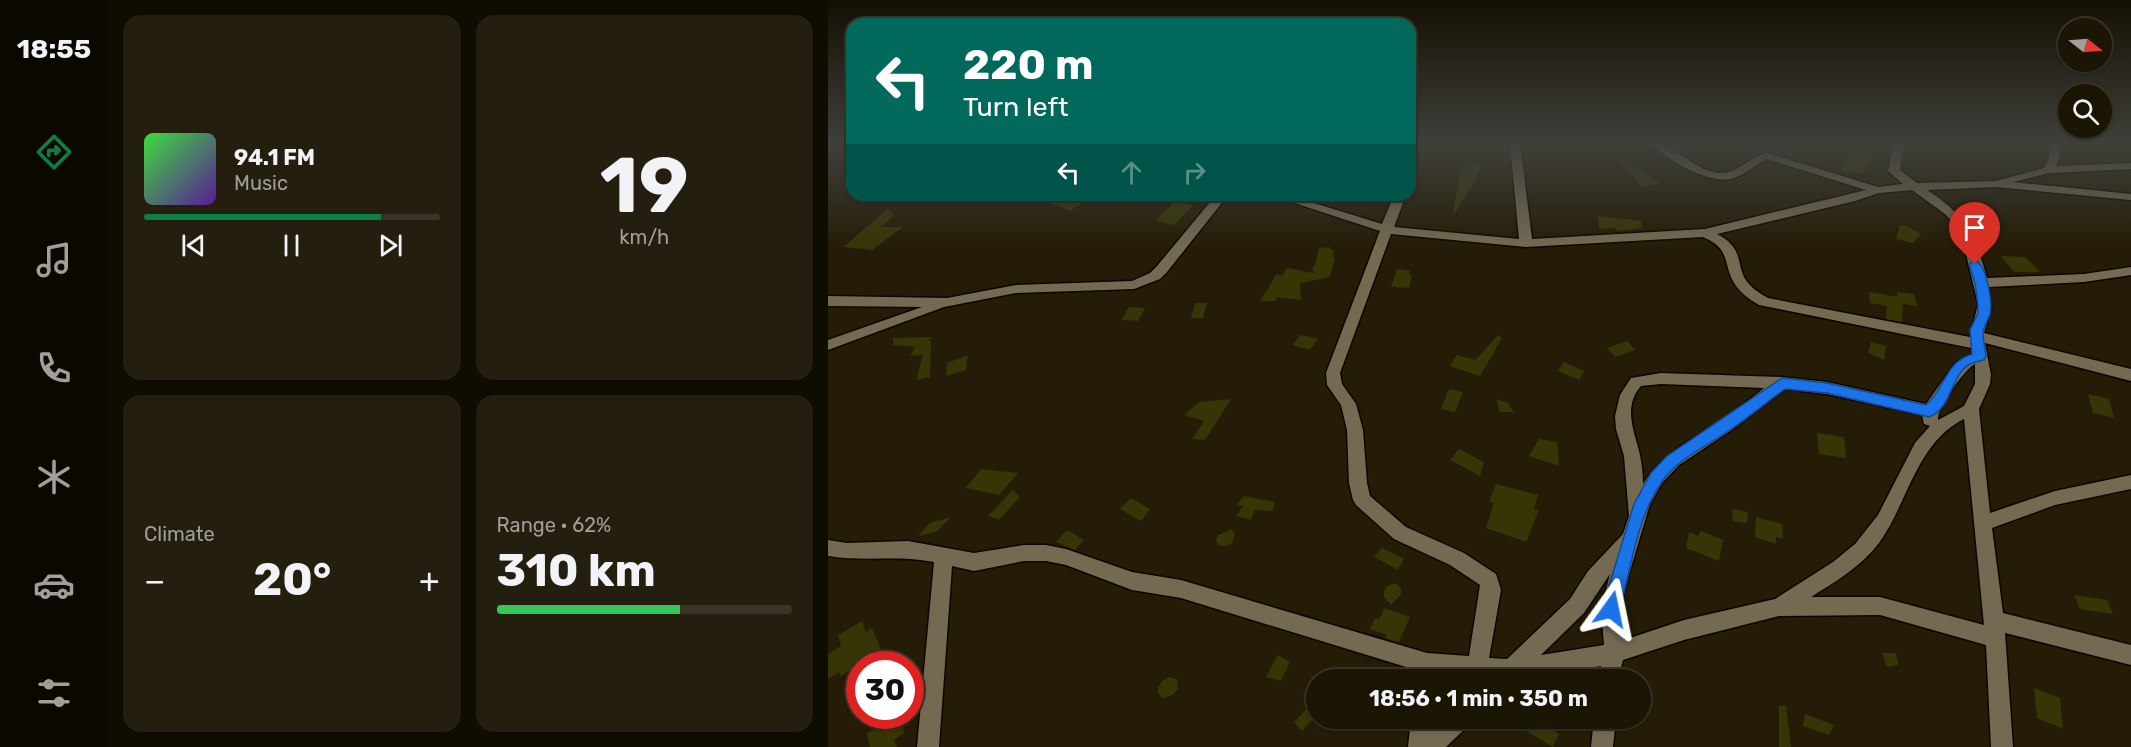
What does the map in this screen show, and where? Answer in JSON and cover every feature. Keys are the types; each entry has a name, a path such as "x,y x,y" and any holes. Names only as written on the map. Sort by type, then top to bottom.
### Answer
{"street":[{"path":"1519,178 1526,243"},
{"path":"1838,178 1877,190"},
{"path":"1902,178 1912,187 1945,206 1957,219 1965,231 1981,283 1984,313 1978,345 1984,379 1972,400 1971,409 1995,629 2002,747"},
{"path":"1996,184 2010,178"},
{"path":"1295,201 1388,230 1526,243 1705,233 1851,199 1877,190 1912,187 1996,184 2081,190 2131,197"},
{"path":"828,345 947,303 1007,290 1134,285 1147,280 1162,269 1217,201"},
{"path":"1398,201 1346,333 1333,373 1335,385 1348,404 1355,430 1358,483 1362,500 1400,533 1457,559 1489,580 1491,590 1478,667"},
{"path":"1705,233 1725,244 1732,255 1740,285 1752,296 1764,302 2131,375"},
{"path":"1981,283 2084,278 2131,271"},
{"path":"828,301 947,303"},
{"path":"1929,411 1936,405 1959,367 1978,345"},
{"path":"1512,669 1577,606 1595,577 1634,528 1632,457 1623,420 1628,395 1637,381 1670,377 1742,383 1782,383 1827,388 1929,411"},
{"path":"1610,669 1615,653 1611,609 1642,504 1656,478 1672,460 1727,425 1782,383"},
{"path":"1779,607 1852,558 1869,542 1884,523 1918,450 1932,432 1960,413 1971,409"},
{"path":"1929,411 1932,432"},
{"path":"1983,522 2055,498 2131,482"},
{"path":"828,548 847,551 908,549 944,558 974,562 1024,554 1066,557 1132,581 1181,589 1420,669"},
{"path":"928,747 936,663 938,606 944,558"},
{"path":"1536,669 1615,653 1684,630 1779,607 1880,606 1928,618 2131,655"},
{"path":"1452,669 1478,667 1485,669"},
{"path":"1419,747 1421,729"},
{"path":"1430,747 1449,729"},
{"path":"1602,747 1604,729"}],"building":[{"path":"1458,178 1476,178 1455,213 1453,212 1459,181 1457,181"},
{"path":"1634,178 1652,178 1660,183 1642,187"},
{"path":"1046,201 1086,201 1070,211"},
{"path":"1175,201 1193,205 1174,225 1156,221"},
{"path":"1977,203 1987,220 1970,217 1963,205"},
{"path":"888,209 894,215 882,227 903,227 872,250 843,247"},
{"path":"1598,216 1642,221 1642,228 1617,231 1616,228 1599,229"},
{"path":"1900,225 1907,226 1921,234 1913,243 1896,239"},
{"path":"1330,247 1334,250 1333,257 1335,257 1330,277 1300,283 1301,300 1277,297 1275,301 1260,301 1277,274 1282,276 1287,268 1313,273 1319,248"},
{"path":"2001,256 2025,257 2040,272 2014,272"},
{"path":"1397,269 1410,271 1409,275 1412,275 1409,288 1391,287"},
{"path":"1869,292 1898,297 1897,292 1914,294 1917,306 1903,304 1902,322 1886,319 1887,306 1870,303"},
{"path":"1195,303 1207,303 1203,318 1191,318"},
{"path":"1129,307 1145,308 1138,321 1121,320"},
{"path":"1300,335 1318,339 1310,350 1293,345"},
{"path":"1498,335 1502,338 1480,376 1450,366 1457,355 1475,360"},
{"path":"932,337 929,340 931,341 930,377 916,380 923,355 910,356 915,347 893,345 893,338"},
{"path":"1627,341 1635,350 1615,357 1607,348"},
{"path":"1871,342 1886,346 1884,360 1868,353"},
{"path":"968,355 966,370 946,376 947,363"},
{"path":"1564,362 1584,371 1579,380 1558,371"},
{"path":"1449,389 1463,392 1455,412 1441,409"},
{"path":"2088,394 2109,399 2114,418 2093,413"},
{"path":"1231,399 1205,440 1192,439 1204,421 1184,415 1199,402"},
{"path":"1496,399 1507,402 1514,412 1500,412"},
{"path":"1817,433 1844,437 1846,458 1819,454"},
{"path":"1539,439 1557,442 1559,466 1529,456"},
{"path":"1459,449 1484,462 1480,476 1450,460"},
{"path":"981,469 1018,473 999,495 966,488"},
{"path":"1496,484 1538,495 1534,509 1539,510 1526,542 1486,528 1494,503 1489,502"},
{"path":"1013,490 1020,497 999,520 988,516"},
{"path":"1244,496 1275,502 1273,511 1255,510 1251,520 1236,516 1243,506 1237,505"},
{"path":"1131,498 1150,509 1141,521 1120,509"},
{"path":"1732,509 1748,512 1747,523 1733,521"},
{"path":"951,517 936,532 918,536 930,523"},
{"path":"1756,517 1782,524 1783,539 1776,537 1776,544 1755,537"},
{"path":"1232,529 1235,535 1232,543 1227,546 1218,545 1216,540 1218,535"},
{"path":"1067,530 1084,540 1075,550 1056,542"},
{"path":"1701,531 1723,540 1719,561 1686,548 1689,532 1698,536"},
{"path":"1382,548 1404,559 1398,570 1374,557"},
{"path":"1395,583 1401,588 1401,594 1391,605 1384,597 1384,591 1387,586"},
{"path":"2074,595 2107,600 2113,614 2080,609"},
{"path":"1384,608 1410,617 1399,642 1385,638 1387,635 1370,629 1375,618 1379,620"},
{"path":"862,621 866,632 872,628 881,650 846,651 846,673 841,676 839,672 828,679 828,654 841,646 838,635"},
{"path":"1882,653 1896,653 1898,665 1887,667"},
{"path":"1278,655 1290,662 1281,681 1266,677"},
{"path":"1168,677 1177,679 1178,688 1173,695 1163,698 1158,694 1158,688"},
{"path":"2034,688 2060,698 2063,729 2037,718"},
{"path":"1779,706 1786,706 1791,747 1779,747"},
{"path":"1306,709 1306,727 1302,731 1294,722"},
{"path":"1805,714 1834,725 1829,735 1803,726"},
{"path":"874,729 903,729 904,733 894,740 897,747 870,747 867,733"},
{"path":"1523,729 1551,729 1559,734 1553,747"}],"route":[{"path":"1611,609 1617,581 1642,504 1656,478 1672,460 1727,425 1738,414 1782,383 1827,388 1894,405 1929,411 1936,405 1952,375 1959,367 1965,361 1979,356 1977,330 1985,305 1975,264"}]}
